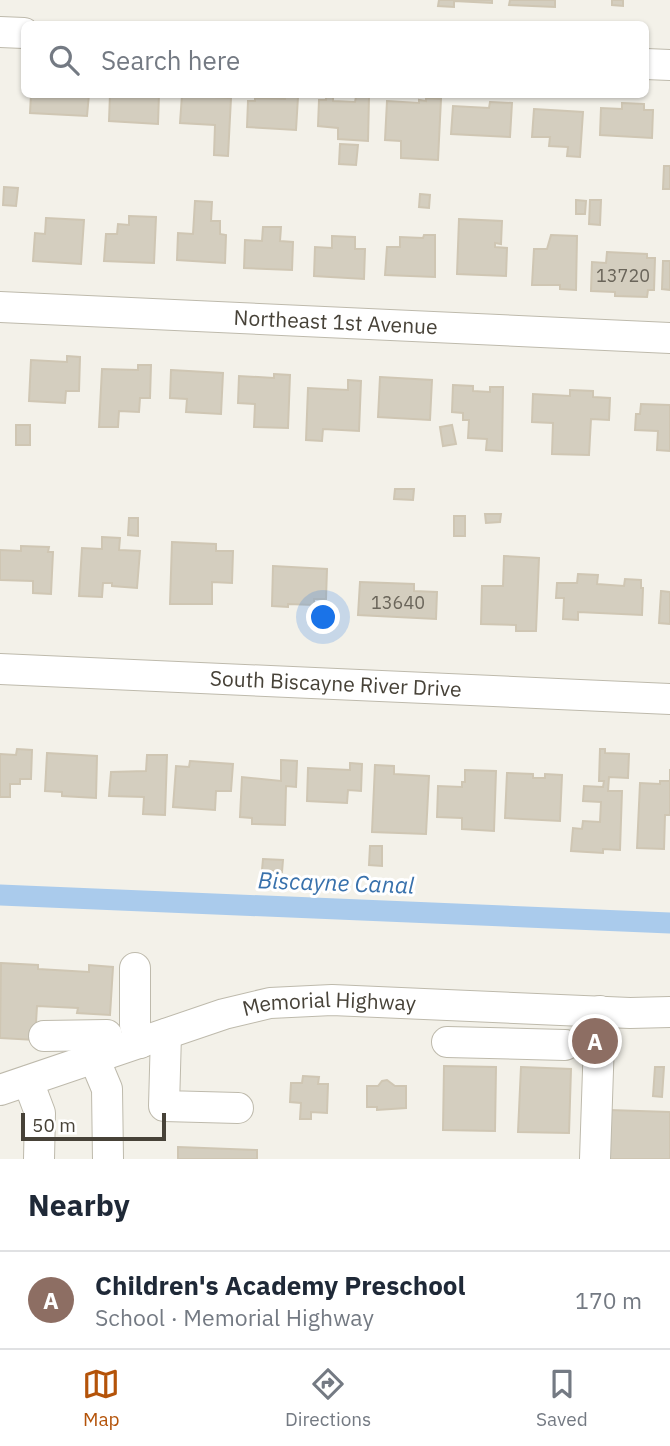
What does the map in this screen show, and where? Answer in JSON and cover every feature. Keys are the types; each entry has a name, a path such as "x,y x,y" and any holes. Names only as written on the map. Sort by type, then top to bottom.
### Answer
{"street":[{"path":"0,32 21,33"},
{"path":"649,64 670,65"},
{"name":"Northeast 1st Avenue","path":"0,307 670,338"},
{"name":"South Biscayne River Drive","path":"0,669 670,699"},
{"path":"135,968 135,1025 153,1038 164,1107 238,1108"},
{"name":"Memorial Highway","path":"0,1090 224,1014 270,1003 332,1000 600,1012 670,1012"},
{"path":"475,1006 459,1042 554,1045 545,1009"},
{"path":"595,1159 600,1012"},
{"path":"44,1036 107,1035 102,1055 107,1089 108,1159"},
{"path":"28,1081 40,1113 39,1159"}],"building":[{"path":"439,0 492,0 492,3 454,1 454,7 438,6"},
{"path":"510,0 555,0 555,7 509,5"},
{"path":"612,0 623,0 623,6 612,5"},
{"path":"31,98 89,98 87,116 30,113"},
{"path":"110,98 159,98 158,124 109,121"},
{"path":"182,98 231,98 228,156 214,155 215,125 180,123"},
{"path":"255,98 298,98 296,130 247,127 248,101 255,101"},
{"path":"333,98 333,101 355,102 356,98 369,98 368,141 338,139 338,128 318,126 319,100"},
{"path":"426,98 441,99 438,160 401,158 401,141 385,140 387,101 419,103 419,100 426,101"},
{"path":"490,102 512,103 510,137 451,134 453,106 489,108"},
{"path":"622,103 644,104 644,110 653,110 652,138 600,135 601,108 622,109"},
{"path":"534,109 583,112 580,157 567,156 568,147 549,146 550,137 532,137"},
{"path":"340,144 358,145 356,165 339,164"},
{"path":"664,166 670,166 670,189 663,189"},
{"path":"4,187 18,188 16,206 3,205"},
{"path":"420,194 430,195 429,208 419,207"},
{"path":"576,200 586,201 585,214 576,214"},
{"path":"590,200 601,200 600,225 589,224"},
{"path":"195,201 212,202 211,221 220,221 220,234 226,235 225,263 177,260 178,233 193,234"},
{"path":"129,216 156,217 154,263 104,261 106,234 117,234 118,224 129,225"},
{"path":"46,218 84,220 81,264 33,261 35,233 45,234"},
{"path":"459,219 502,221 501,244 495,243 495,247 507,248 506,276 457,274"},
{"path":"263,227 281,227 280,241 293,242 292,270 244,268 245,240 262,241"},
{"path":"424,235 435,235 435,277 385,275 387,247 400,247 400,237 423,238"},
{"path":"551,235 577,236 576,290 560,289 560,285 532,285 534,249 547,249"},
{"path":"332,236 355,237 355,249 365,249 364,279 314,276 315,247 332,248"},
{"path":"607,252 647,254 647,258 655,258 654,290 648,290 647,297 615,296 615,292 591,291 592,262 606,263"},
{"path":"663,261 670,261 670,290 662,289"},
{"path":"67,356 80,357 79,391 66,391 65,403 29,401 31,360 67,362"},
{"path":"138,365 151,365 150,398 140,398 139,412 119,411 118,427 99,427 102,369 138,370"},
{"path":"171,370 223,373 221,414 186,412 187,399 170,398"},
{"path":"274,374 290,375 288,428 254,427 255,404 238,403 239,376 274,378"},
{"path":"380,377 432,380 430,420 378,417"},
{"path":"348,380 361,381 359,431 323,429 322,441 306,440 308,388 348,390"},
{"path":"453,385 473,386 473,391 490,392 490,387 503,387 502,451 486,450 487,439 468,438 469,420 463,420 463,413 452,412"},
{"path":"570,390 593,391 593,397 610,398 609,420 591,419 589,455 552,454 553,423 532,422 533,394 570,396"},
{"path":"641,404 670,405 670,451 657,450 658,431 635,430 636,414 640,414"},
{"path":"16,425 30,425 30,445 16,445"},
{"path":"452,425 456,444 443,446 440,427"},
{"path":"395,489 414,489 413,500 394,499"},
{"path":"485,514 501,514 500,522 486,523"},
{"path":"454,516 465,516 465,536 454,536"},
{"path":"129,518 138,518 138,536 128,535"},
{"path":"102,537 120,538 119,550 140,551 137,588 103,583 102,597 79,596 82,548 102,549"},
{"path":"172,542 216,544 216,551 233,551 232,583 212,582 212,604 170,604"},
{"path":"21,546 49,547 48,552 53,552 51,594 33,593 33,581 0,580 0,550 21,551"},
{"path":"504,556 539,558 536,631 516,631 516,625 481,624 482,586 503,586"},
{"path":"273,566 327,569 326,599 314,599 314,605 272,606"},
{"path":"578,574 598,575 597,584 624,586 625,579 641,580 642,615 578,612 578,620 563,619 564,598 556,598 557,583 577,583"},
{"path":"360,582 414,584 414,591 437,592 436,619 358,615"},
{"path":"661,591 670,592 670,624 659,623"},
{"path":"17,749 32,750 31,779 20,779 20,784 10,784 10,797 0,797 0,754 16,755"},
{"path":"600,749 605,749 605,753 629,754 628,778 609,777 608,791 622,791 620,850 603,849 603,853 571,851 573,828 582,829 583,821 600,822 601,802 583,801 584,786 603,787 604,781 599,781"},
{"path":"47,753 97,756 96,798 62,796 62,792 45,791"},
{"path":"147,755 167,755 165,815 143,814 144,797 109,796 111,772 146,771"},
{"path":"281,760 297,761 296,787 286,786 285,825 252,824 252,818 240,817 242,777 281,781"},
{"path":"190,761 233,764 231,791 216,791 215,810 173,807 176,766 189,767"},
{"path":"350,763 362,764 361,791 348,790 347,803 307,801 308,768 350,770"},
{"path":"375,765 394,766 394,774 429,776 426,834 372,832"},
{"path":"465,770 496,771 494,831 462,829 462,818 437,817 438,786 462,787"},
{"path":"507,773 533,774 533,778 545,778 545,774 562,775 560,821 505,818"},
{"path":"660,781 670,781 670,815 665,815 664,849 637,848 640,783 660,784"},
{"path":"370,846 382,846 382,866 369,865"},
{"path":"263,859 283,860 282,872 262,870"},
{"path":"1,963 38,965 38,969 89,972 89,965 113,967 110,1015 77,1013 78,1008 37,1006 35,1040 0,1038"},
{"path":"444,1066 496,1067 495,1131 443,1130"},
{"path":"521,1067 571,1069 569,1133 518,1132"},
{"path":"655,1067 664,1067 662,1097 653,1096"},
{"path":"303,1076 319,1077 318,1084 328,1084 327,1113 311,1112 311,1119 300,1119 301,1103 290,1102 291,1083 302,1083"},
{"path":"387,1080 395,1086 406,1086 406,1108 377,1110 377,1107 367,1107 367,1086 378,1086"},
{"path":"609,1110 670,1112 670,1159 607,1159"},
{"path":"178,1147 257,1150 257,1159 178,1159"}],"waterway":[{"name":"Biscayne Canal","path":"0,895 670,923"}],"place":[{"name":"Children's Academy Preschool","path":"595,1041"}]}
